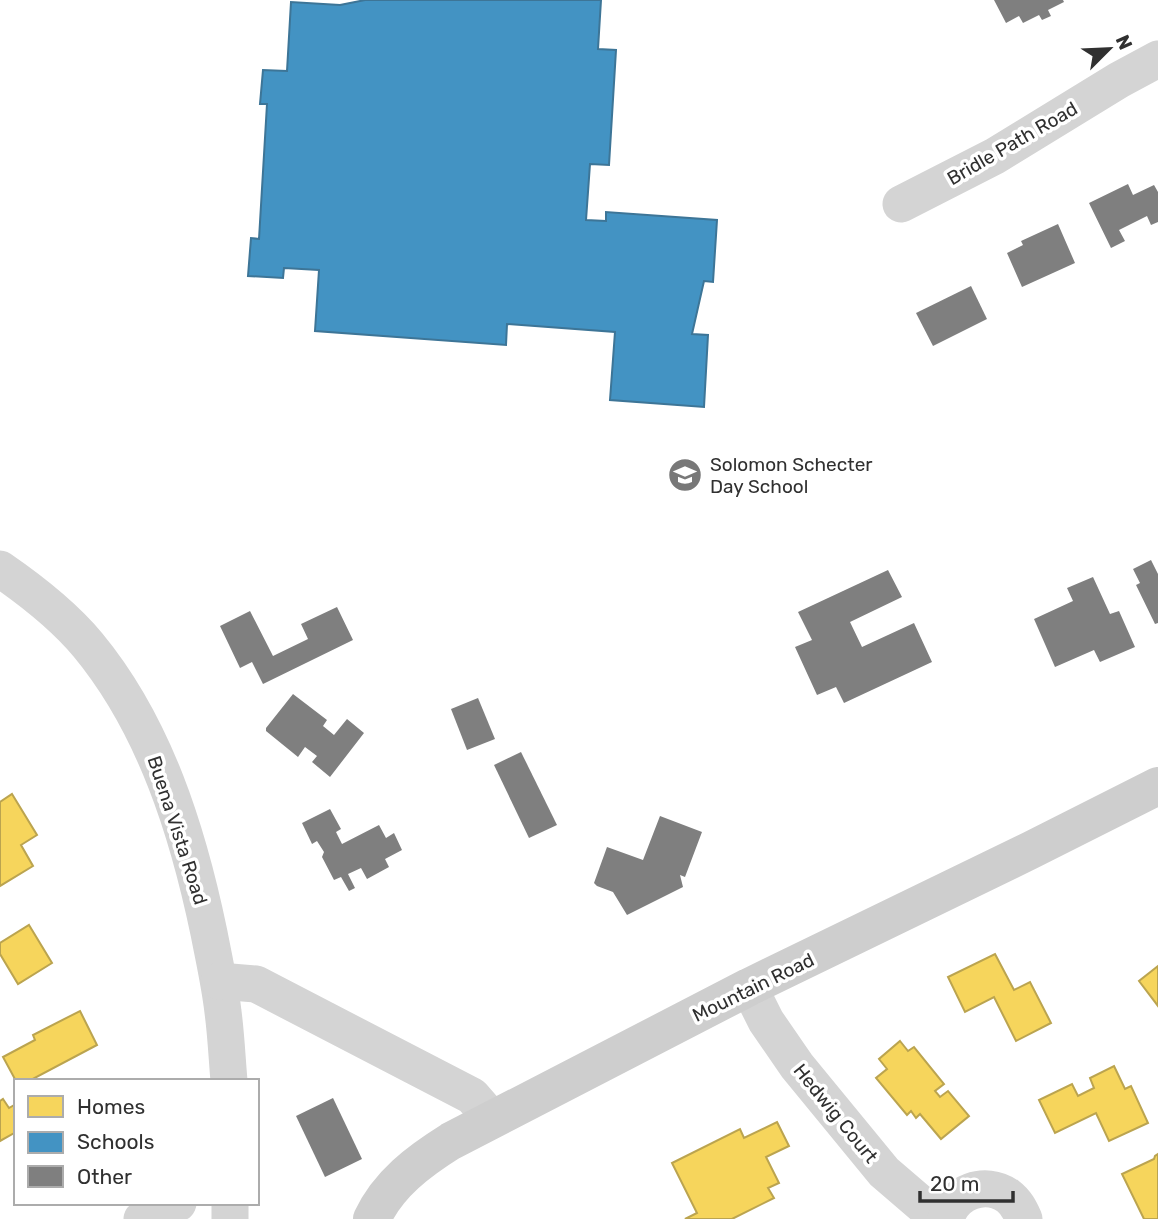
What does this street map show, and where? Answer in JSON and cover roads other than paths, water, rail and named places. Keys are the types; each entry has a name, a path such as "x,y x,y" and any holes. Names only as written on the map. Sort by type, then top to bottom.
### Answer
{"main road":[{"name":"Mountain Road","path":"372,1219 389,1190 426,1157 451,1141 749,987 1158,786"}],"street":[{"name":"Bridle Path Road","path":"901,204 995,156 1158,59"},
{"name":"Buena Vista Road","path":"0,569 55,610 88,645 119,687 154,752 200,891 219,981 229,1079"},
{"path":"219,981 256,984 303,1007 472,1096 492,1119"},
{"name":"Hedwig Court","path":"749,987 766,1021 797,1066 884,1172 926,1208 946,1217 962,1195 986,1188 1010,1197 1019,1207 1024,1219"},
{"path":"142,1219 173,1205"}],"place":[{"name":"Solomon Schecter Day School","path":"685,475"}]}
